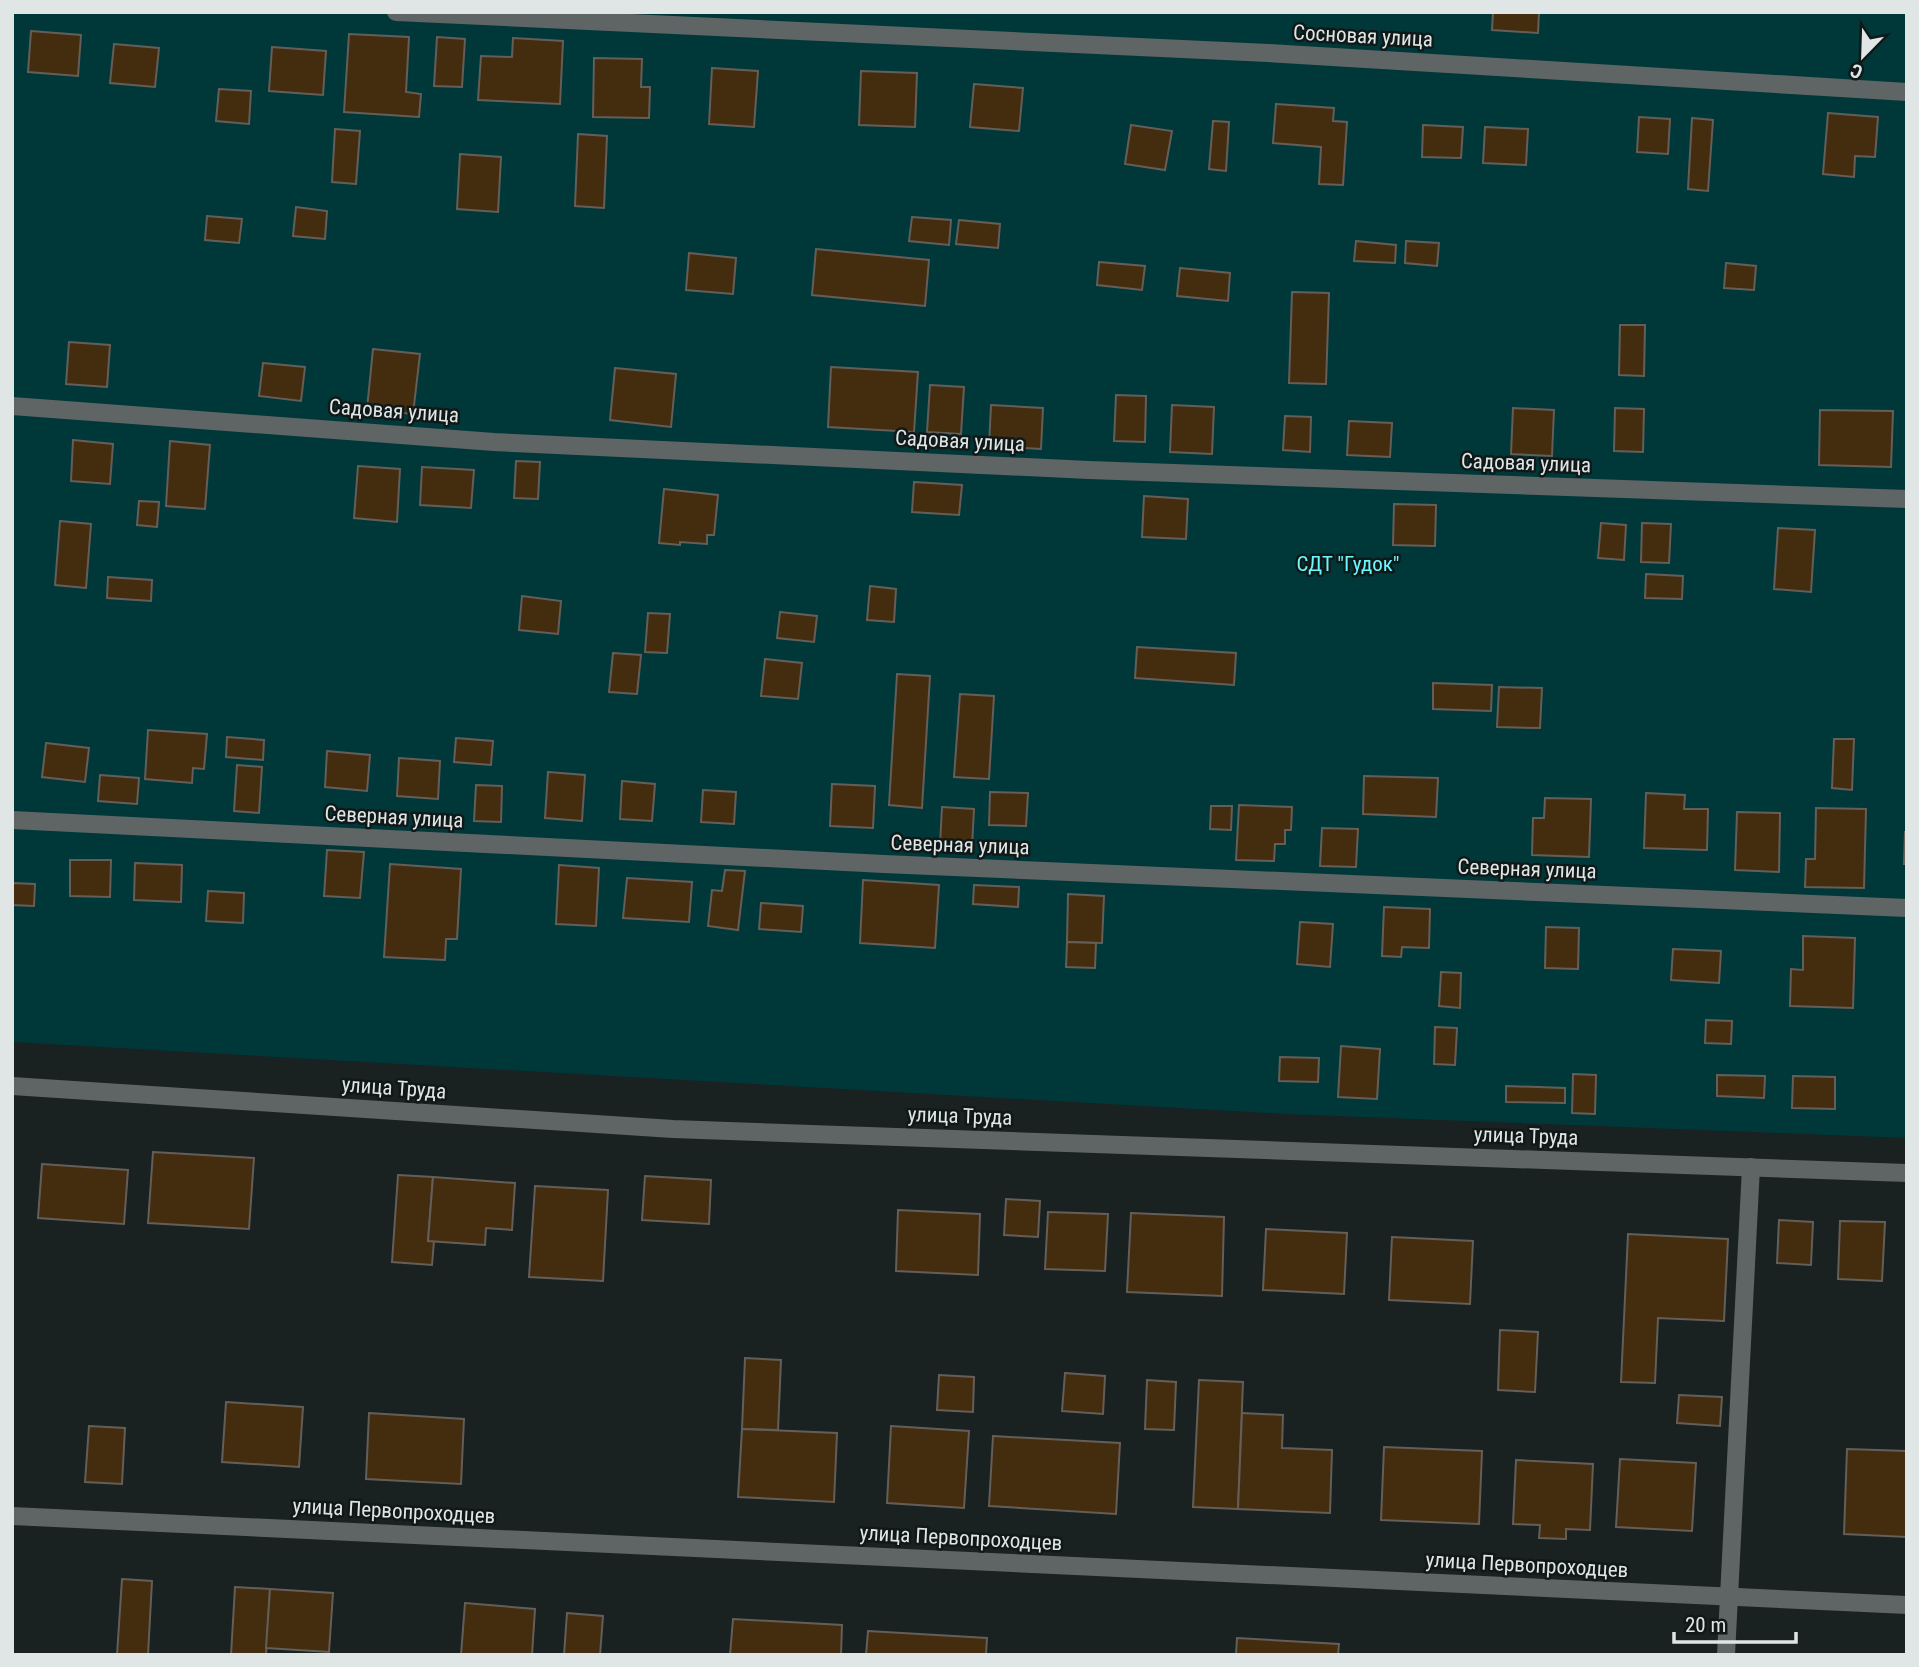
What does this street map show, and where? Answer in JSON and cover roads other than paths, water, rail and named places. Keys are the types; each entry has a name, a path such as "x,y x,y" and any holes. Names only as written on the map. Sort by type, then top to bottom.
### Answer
{"street":[{"name":"Сосновая улица","path":"396,12 1268,53 1907,92"},
{"name":"Садовая улица","path":"12,406 494,442 1088,470 1907,499"},
{"name":"Северная улица","path":"12,820 884,864 1907,908"},
{"name":"улица Труда","path":"12,1086 673,1129 1907,1173"},
{"path":"1726,1655 1751,1167"},
{"name":"улица Первопроходцев","path":"12,1516 1907,1605"}],"park label":[{"name":"СДТ \"Гудок\"","path":"1348,564"}]}
